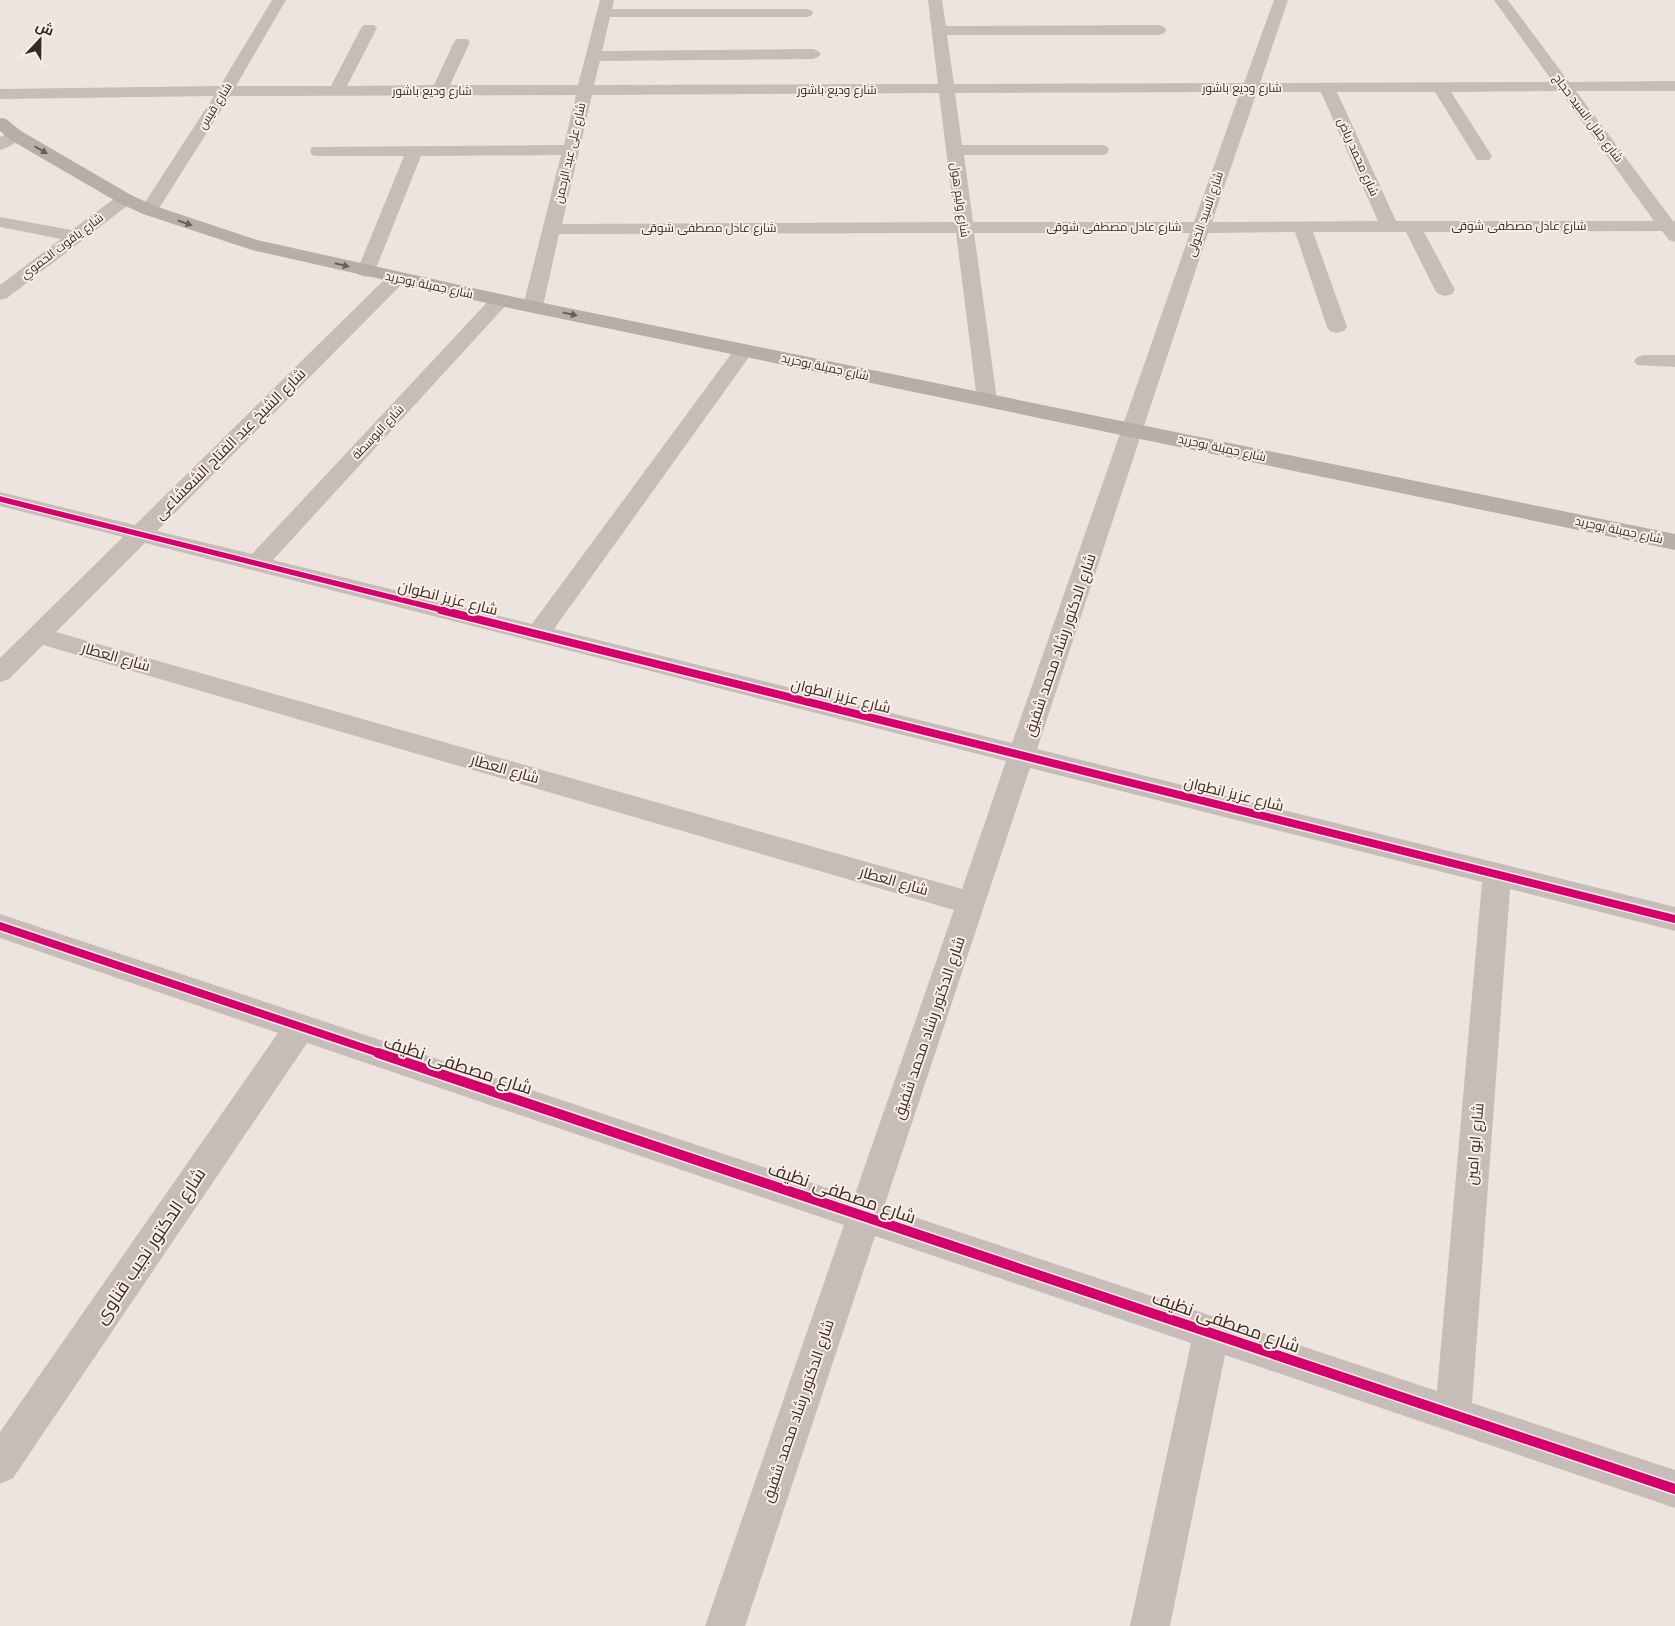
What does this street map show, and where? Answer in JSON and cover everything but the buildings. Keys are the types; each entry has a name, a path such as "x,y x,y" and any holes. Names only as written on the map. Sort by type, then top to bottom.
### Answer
{"main road":[{"name":"شارع جميلة بوحريد","path":"5,134 125,200 149,210 252,244 500,300 1675,542"}],"street":[{"name":"شارع قيس","path":"149,210 225,91 278,0"},
{"name":"شارع وليم هول","path":"935,0 945,89 987,400"},
{"name":"شارع السيد الخولى","path":"1133,430 1200,227 1280,0"},
{"name":"شارع جلال السيد حجاج","path":"1501,0 1673,229"},
{"path":"605,7 806,13"},
{"name":"شارع على عبد الرحمن","path":"533,306 605,7"},
{"path":"336,91 369,28"},
{"path":"938,32 1159,30"},
{"path":"439,91 462,42"},
{"path":"594,56 813,54"},
{"path":"1440,86 1483,156"},
{"name":"شارع وديع باشور","path":"0,94 225,91 1675,86"},
{"name":"شارع محمد رياض","path":"1326,87 1390,227"},
{"path":"318,151 571,150"},
{"path":"953,150 1101,150"},
{"path":"366,271 414,151"},
{"name":"شارع ياقوت الحموي","path":"0,294 74,236 125,200"},
{"path":"0,222 74,236"},
{"path":"1302,227 1337,328"},
{"path":"1412,227 1445,290"},
{"name":"شارع عادل مصطفى شوقى","path":"552,229 1412,227 1673,229"},
{"name":"شارع الشيخ عبد الفتاح الشعشاعى","path":"0,673 397,278"},
{"name":"شارع البوسطة","path":"257,564 500,300"},
{"path":"538,634 744,350"},
{"path":"1644,361 1675,361"},
{"name":"شارع الدكتور رشاد محمد شفيق","path":"725,1626 1133,430"},
{"name":"شارع عزيز انطوان","path":"0,500 1675,919"},
{"name":"شارع العطار","path":"38,634 971,903"},
{"name":"شارع ابو امين","path":"1453,1415 1497,874"},
{"name":"شارع مصطفى نظيف","path":"0,926 1675,1489"},
{"name":"شارع الدكتور نجيب قناوى","path":"0,1465 300,1027"},
{"path":"1150,1626 1211,1332"}],"cycle path":[{"path":"0,499 1675,919"},
{"path":"0,926 1675,1489"}]}
